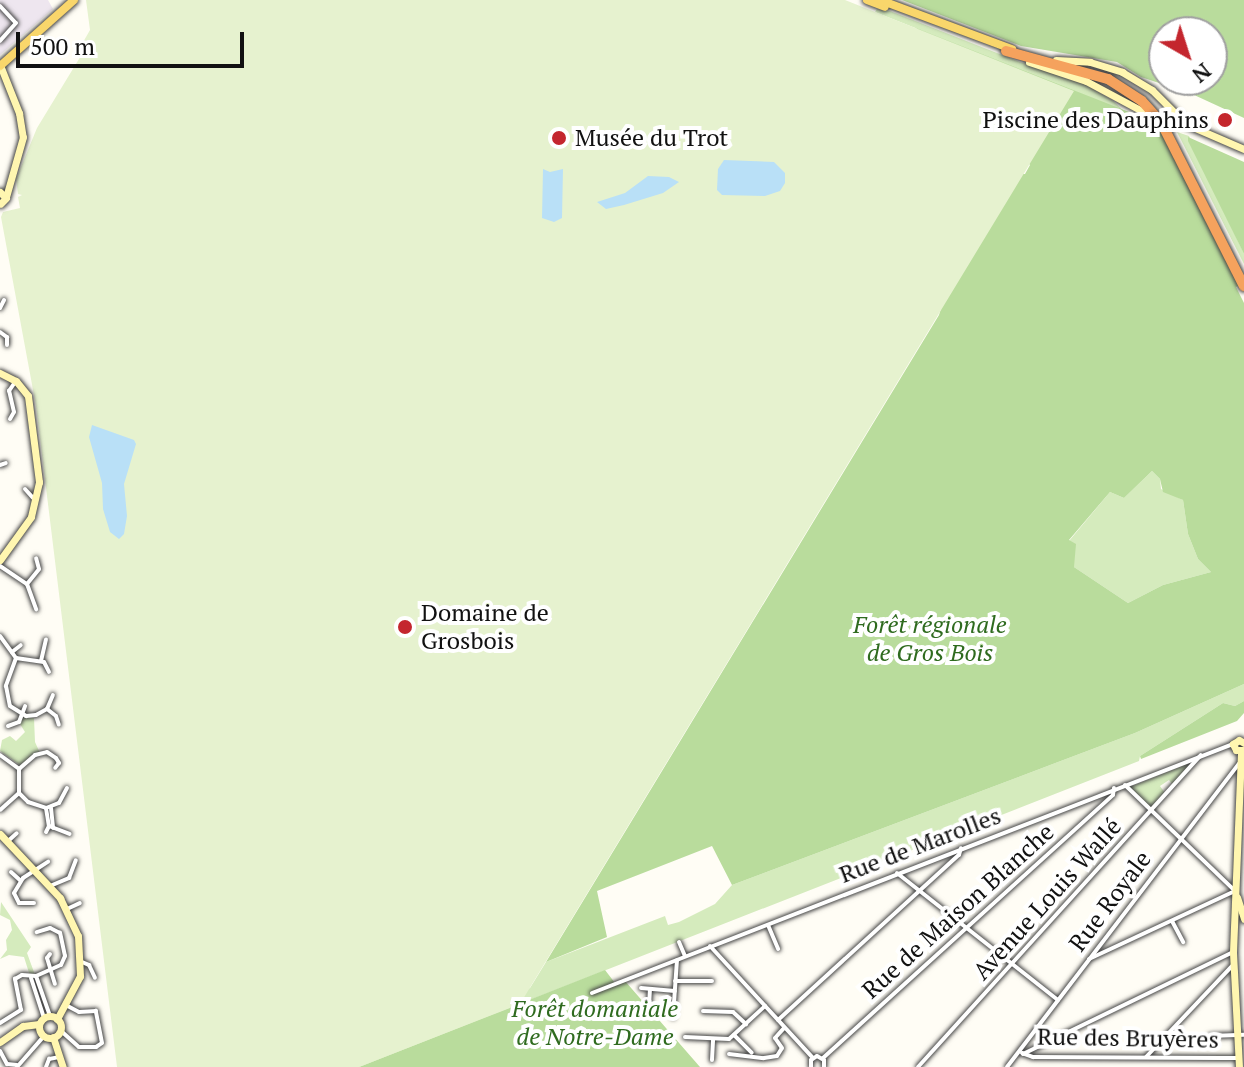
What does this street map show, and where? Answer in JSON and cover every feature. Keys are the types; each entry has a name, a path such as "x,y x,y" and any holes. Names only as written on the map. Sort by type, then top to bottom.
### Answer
{"highway":[{"path":"1006,51 1103,77 1142,101 1161,122 1244,286"},
{"path":"1056,60 1110,75 1132,86 1154,106 1172,129 1244,273"}],"main road":[{"path":"1,68 54,12 71,0"},
{"path":"1,68 71,0"},
{"path":"867,0 1080,78 1153,117 1244,151"},
{"path":"880,0 997,45 1056,60 1090,62 1122,72 1152,90 1186,124 1244,151"},
{"path":"0,206 13,177 23,137 12,92 1,68"},
{"path":"0,373 16,381 28,396 37,501 23,532 0,563"},
{"path":"1239,1062 1241,1035 1233,952 1239,913 1235,891 1244,760 1242,743"},
{"path":"0,834 50,886 82,935 78,984 66,1005 47,1019 23,1026 0,1042"},
{"path":"47,1019 56,1034 63,1067"},
{"path":"47,1019 44,1036 56,1034"}],"street":[{"path":"0,6 16,23 0,41"},
{"path":"0,308 4,300"},
{"path":"0,332 7,337 7,345"},
{"path":"10,419 14,412 9,391 16,381"},
{"path":"25,489 37,501"},
{"path":"27,584 39,569 36,558"},
{"path":"0,563 27,584 36,609"},
{"path":"0,636 16,658 41,661 49,672"},
{"path":"41,661 46,640"},
{"path":"12,652 21,645"},
{"path":"16,658 7,677 6,693 10,706 22,714 36,715 47,709 53,695"},
{"path":"8,726 19,722 25,706"},
{"path":"47,709 56,716 59,725"},
{"name":"Rue de Marolles","path":"592,993 1114,788 1242,743"},
{"path":"0,810 19,793 19,769 35,755 47,752 59,763 55,768"},
{"path":"0,755 19,769"},
{"name":"Avenue Louis Wallé","path":"918,1067 1201,755"},
{"name":"Rue Royale","path":"1007,1067 1021,1053 1238,763 1244,760"},
{"path":"1088,960 1235,891 1125,785"},
{"path":"19,793 34,806 48,808 59,803 67,788"},
{"name":"Rue de Maison Blanche","path":"823,1058 1114,793 1114,788"},
{"path":"48,808 51,827"},
{"path":"46,832 51,827"},
{"path":"51,827 70,834"},
{"path":"7,842 17,833"},
{"path":"778,1020 961,853 961,848"},
{"path":"50,886 69,878 76,860"},
{"path":"34,903 19,903 15,899 21,881 48,862"},
{"path":"11,872 21,881"},
{"path":"897,873 1058,1000"},
{"path":"67,909 80,903"},
{"path":"1172,921 1183,942"},
{"path":"768,925 778,949"},
{"path":"0,1023 21,1010 15,979 22,975 34,977 64,961 60,933 50,928 37,932"},
{"path":"679,942 685,956"},
{"path":"710,946 813,1058 823,1058 824,1067"},
{"path":"1021,1053 1233,952"},
{"path":"50,954 55,984"},
{"path":"673,1017 677,960"},
{"path":"82,962 89,965 95,978"},
{"path":"1146,1057 1234,964"},
{"path":"34,977 47,1019"},
{"path":"675,981 712,981"},
{"path":"641,988 675,991"},
{"path":"649,1007 650,989"},
{"path":"56,1034 79,1047 96,1047 102,1043 96,1011 79,1012 66,1005"},
{"path":"685,1037 729,1039 765,1006"},
{"path":"703,1011 733,1012 746,1024"},
{"path":"729,1054 769,1058 781,1052 775,1038 785,1028"},
{"path":"734,1035 754,1056 755,1067"},
{"path":"1210,1036 1241,1035"},
{"path":"1,1054 9,1065 17,1066 44,1036"},
{"path":"712,1060 713,1038"},
{"path":"740,1054 742,1043"},
{"name":"Rue des Bruyères","path":"1021,1053 1239,1062"},
{"path":"46,1067 49,1059 59,1057"},
{"path":"1119,1057 1119,1067"},
{"path":"811,1067 813,1058"}],"shaded area":[{"path":"0,0 48,0 53,9 0,55"}],"green space":[{"name":"Domaine de Grosbois","path":"86,0 845,0 1074,91 520,1004 359,1067 117,1067 36,406 1,217 3,212 20,208 18,197 22,195 18,194 16,179 37,128 82,54 78,51 90,30"},
{"path":"902,0 1244,0 1244,118 1196,96 1228,96 1228,16 1148,16 1148,79 1117,62 1021,46"},
{"path":"877,9 890,11 1020,62 1076,79 1112,100 1124,111 875,12"},
{"name":"Forêt régionale de Gros Bois","path":"916,28 1157,123 1240,285 1236,287 1244,303 1244,684 1135,733 732,885 712,846 597,891 607,937 546,962 939,315 983,173 1025,174 1030,165","holes":["1152,471 1160,479 1163,492 1183,500 1188,534 1198,559 1211,572 1163,585 1128,603 1074,567 1076,544 1069,540 1110,492 1124,498"]},
{"path":"1177,132 1189,136 1244,254 1244,264"},
{"path":"1188,137 1244,162 1244,254 1188,141"},
{"path":"1152,471 1160,479 1161,489 1183,500 1188,534 1198,559 1211,572 1163,585 1128,603 1074,567 1069,541 1110,492 1124,498"},
{"path":"1244,684 1244,701 1235,706 1223,703 1140,756 1139,761 359,1067 275,1067 530,988 546,962 665,916 668,925 679,922 715,904 732,885 1135,733"},
{"path":"1244,701 1244,713 1237,721 1141,759 1140,756 1223,703 1235,706"},
{"path":"23,717 34,718 35,742 40,753 20,765 0,751 2,740 10,736 16,741 25,732 20,724"},
{"path":"1195,761 1173,785 1169,780 1160,786 1165,793 1151,808 1130,787"},
{"path":"1,902 31,947 27,953 35,975 30,976 24,957 9,955 0,959 7,950 6,940 12,930 10,920 0,915"},
{"name":"Forêt domaniale de Notre-Dame","path":"605,970 615,983 625,981 700,1067 359,1067"}],"water":[{"path":"724,160 774,162 785,173 785,183 780,191 765,196 722,195 717,190 718,169"},
{"path":"543,169 550,172 563,169 562,218 554,222 542,218"},
{"path":"648,176 669,177 679,182 663,193 624,205 606,209 597,202 625,193"},
{"path":"92,425 134,440 136,444 124,484 127,516 124,534 119,539 110,532 103,509 102,483 89,437"}],"place":[{"name":"Piscine des Dauphins","path":"1225,120"},
{"name":"Musée du Trot","path":"559,138"},
{"name":"Domaine de Grosbois","path":"405,627"}]}
